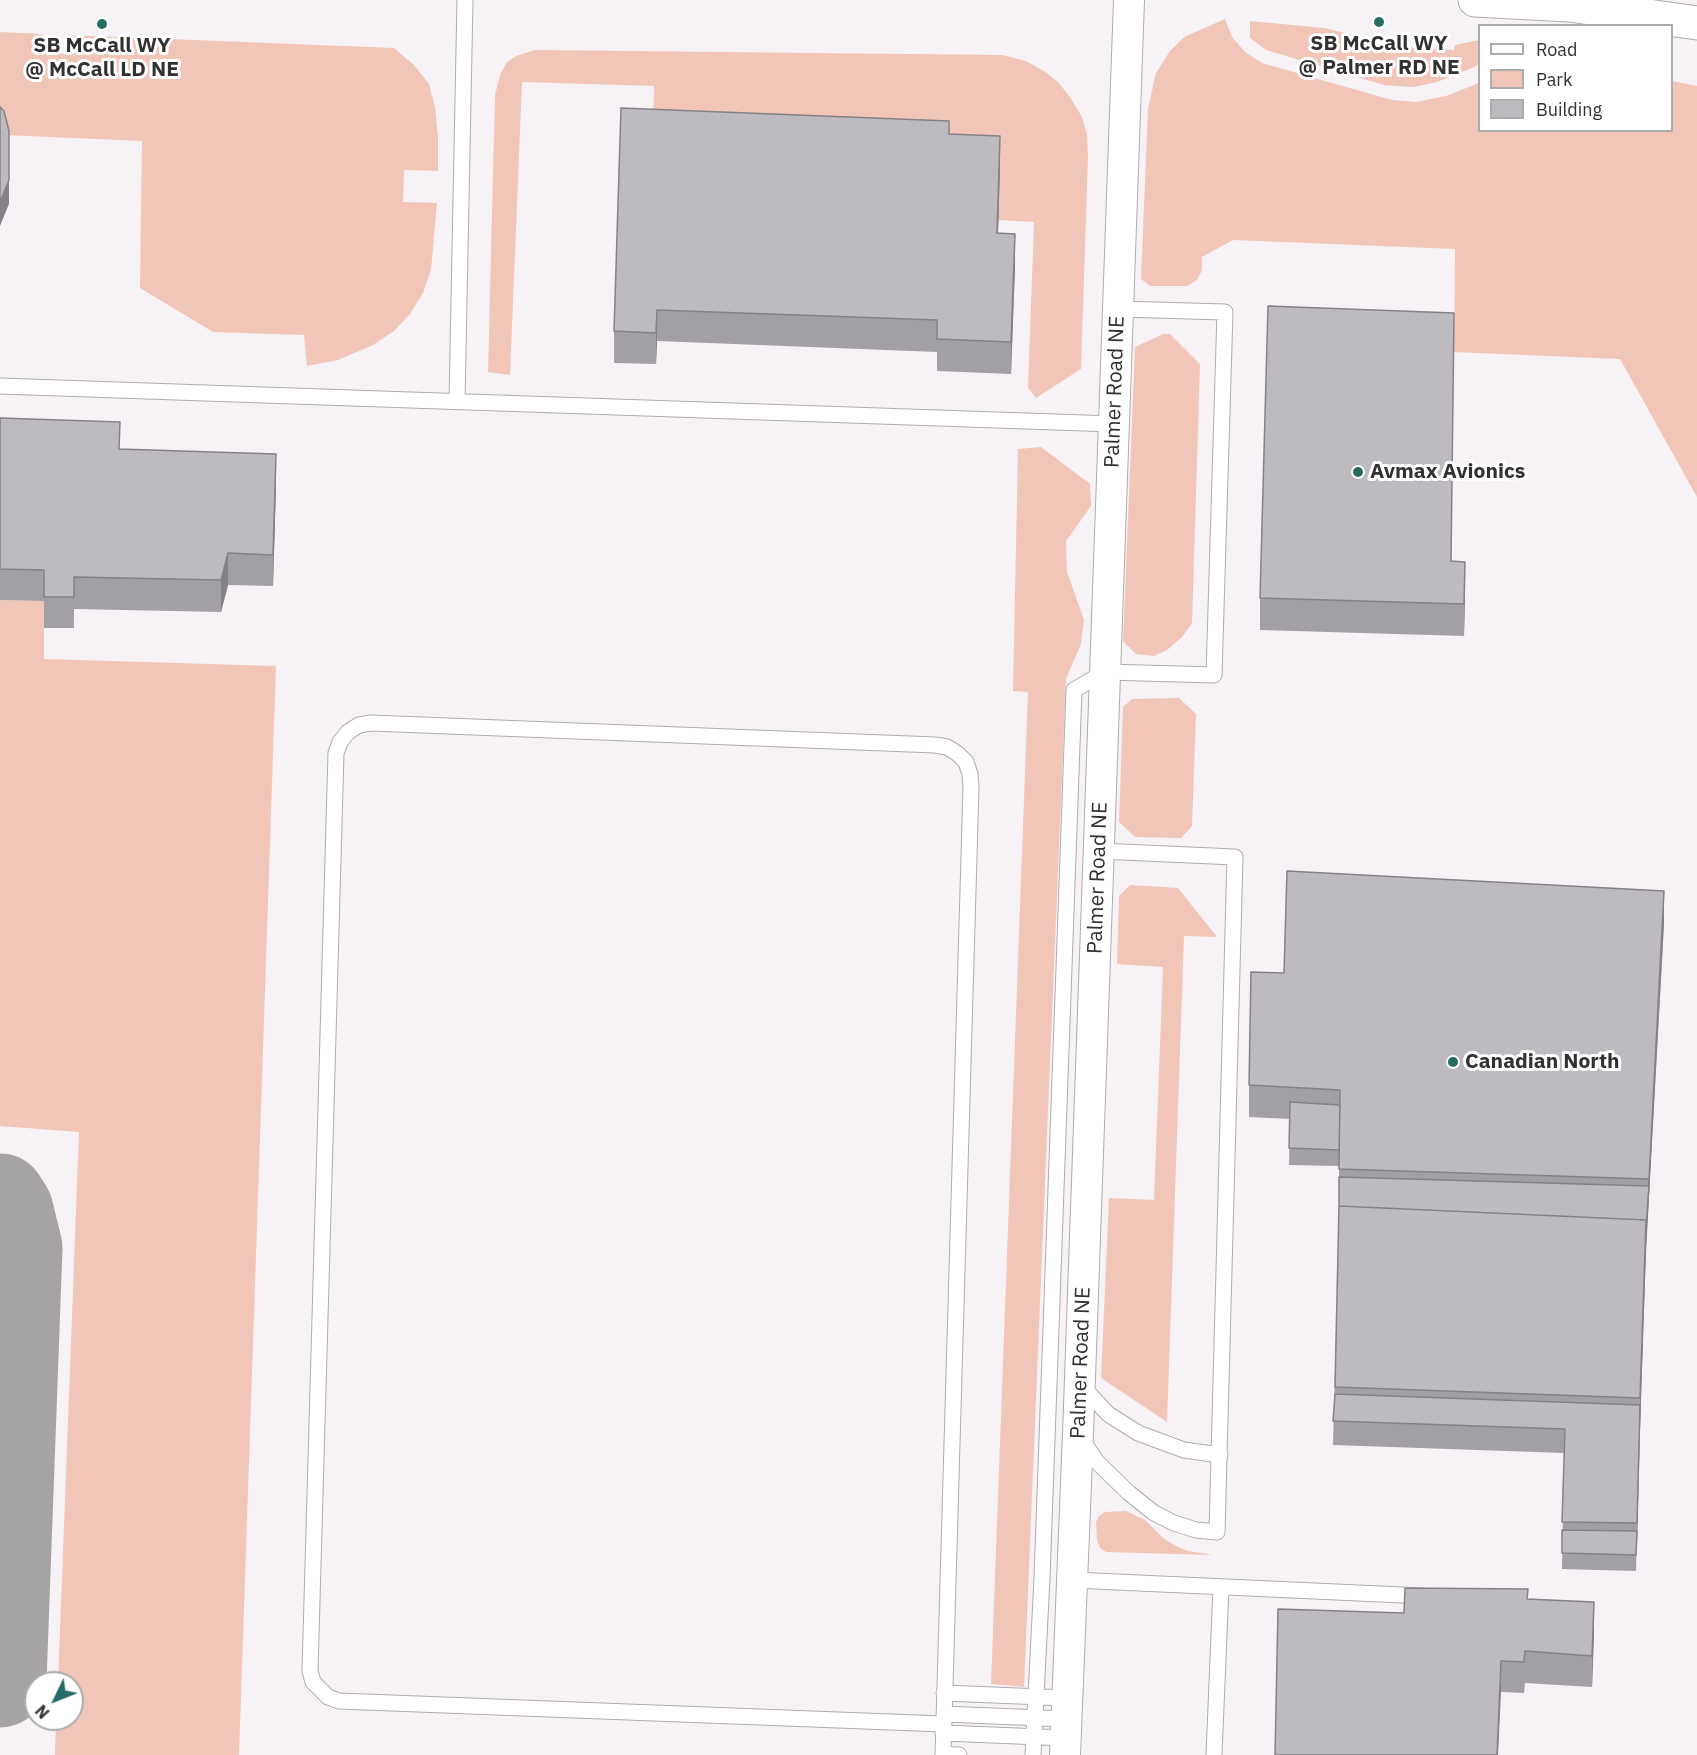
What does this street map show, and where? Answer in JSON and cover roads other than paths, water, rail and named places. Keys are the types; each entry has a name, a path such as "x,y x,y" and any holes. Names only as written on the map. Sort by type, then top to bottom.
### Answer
{"street":[{"name":"Palmer Road NE","path":"1066,1728 1080,1383 1075,1093 1098,851 1128,0"},
{"path":"1475,0 1569,5 1697,23"}],"lane":[{"path":"457,401 465,0"},
{"path":"1033,1755 1042,1578 1047,1406 1075,1093 1074,690 1105,672 1214,675 1225,312 1118,309"},
{"path":"0,386 1114,424"},
{"path":"959,1755 943,1755 943,1724 970,787 970,774 966,762 947,747 935,745 371,723 358,725 340,742 336,753 310,1671 313,1682 328,1697 339,1701 943,1724 1034,1737 1066,1728"},
{"path":"1078,1434 1097,1462 1154,1513 1196,1530 1217,1532 1235,857 1098,851"},
{"path":"1080,1383 1108,1414 1138,1433 1184,1450 1220,1455"},
{"path":"1073,1580 1434,1597"},
{"path":"1214,1755 1221,1587"},
{"path":"944,1693 1035,1697 1066,1728"},
{"path":"943,1724 1034,1717 1066,1728"}],"place":[{"name":"SB McCall WY @ Palmer RD NE","path":"1379,22"},
{"name":"SB McCall WY @ McCall LD NE","path":"102,24"},
{"name":"Avmax Avionics","path":"1358,472"},
{"name":"Canadian North","path":"1453,1062"}]}
